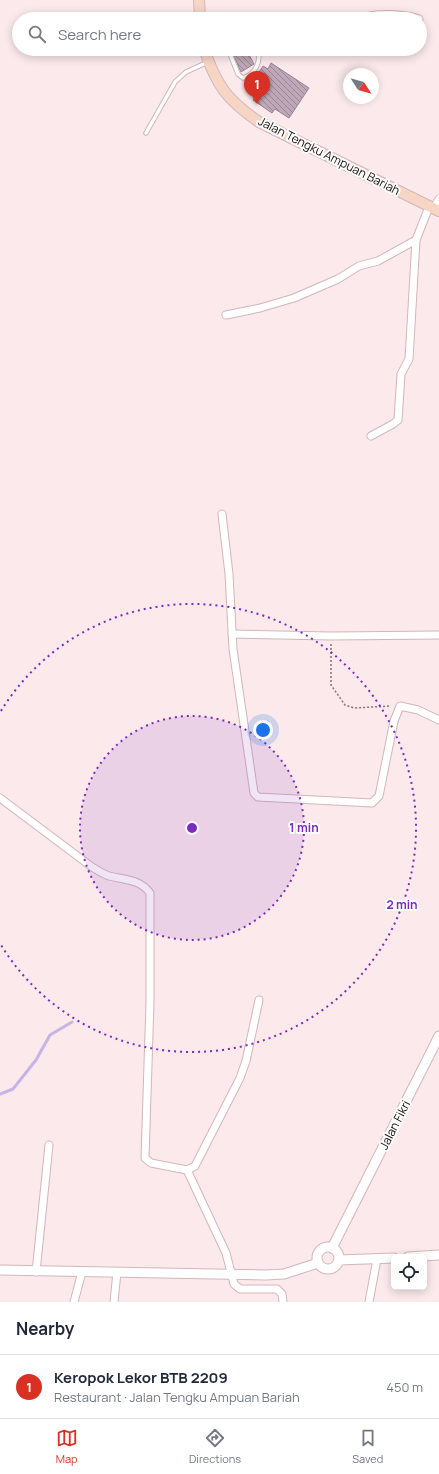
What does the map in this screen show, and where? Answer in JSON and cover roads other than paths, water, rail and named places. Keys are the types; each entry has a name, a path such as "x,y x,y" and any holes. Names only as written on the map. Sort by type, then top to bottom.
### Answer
{"main road":[{"path":"199,0 200,12"},
{"name":"Jalan Tengku Ampuan Bariah","path":"207,56 214,77 225,94 242,110 259,122 434,209"}],"street":[{"path":"371,436 398,420 401,374 410,359 416,240 439,199"},
{"path":"226,315 260,308 294,298 338,279 359,266 378,260 416,240"},
{"path":"222,514 229,574 232,634 254,793 258,797 366,804 372,803 379,796 394,721 400,706 418,710 439,720"},
{"path":"232,634 331,636 439,635"},
{"path":"0,798 92,867 108,875 132,880 146,886 150,893 150,1002 144,1153 145,1158 152,1163 187,1170 195,1166 240,1078 246,1061 259,1000"},
{"name":"Jalan Fikri","path":"332,1248 439,1036"},
{"path":"36,1272 49,1145"},
{"path":"187,1170 226,1254 236,1287 240,1289 277,1289 282,1294 283,1302"},
{"path":"332,1248 338,1252 339,1260 336,1266 330,1269 323,1268 318,1263 317,1256 321,1250 332,1248"},
{"path":"427,1256 439,1255"},
{"path":"339,1260 391,1258"},
{"path":"369,1302 376,1259"},
{"path":"0,1270 36,1272 284,1274 318,1263"},
{"path":"74,1302 82,1272"},
{"path":"114,1302 117,1272"}],"lane":[{"path":"231,56 238,74 243,78 249,76 257,66 260,56"},
{"path":"146,133 175,82 186,72 209,61"}],"waterway":[{"path":"0,1094 13,1089 36,1060 50,1035 72,1022"}],"place":[{"name":"Keropok Lekor BTB 2209","path":"257,104"}]}
